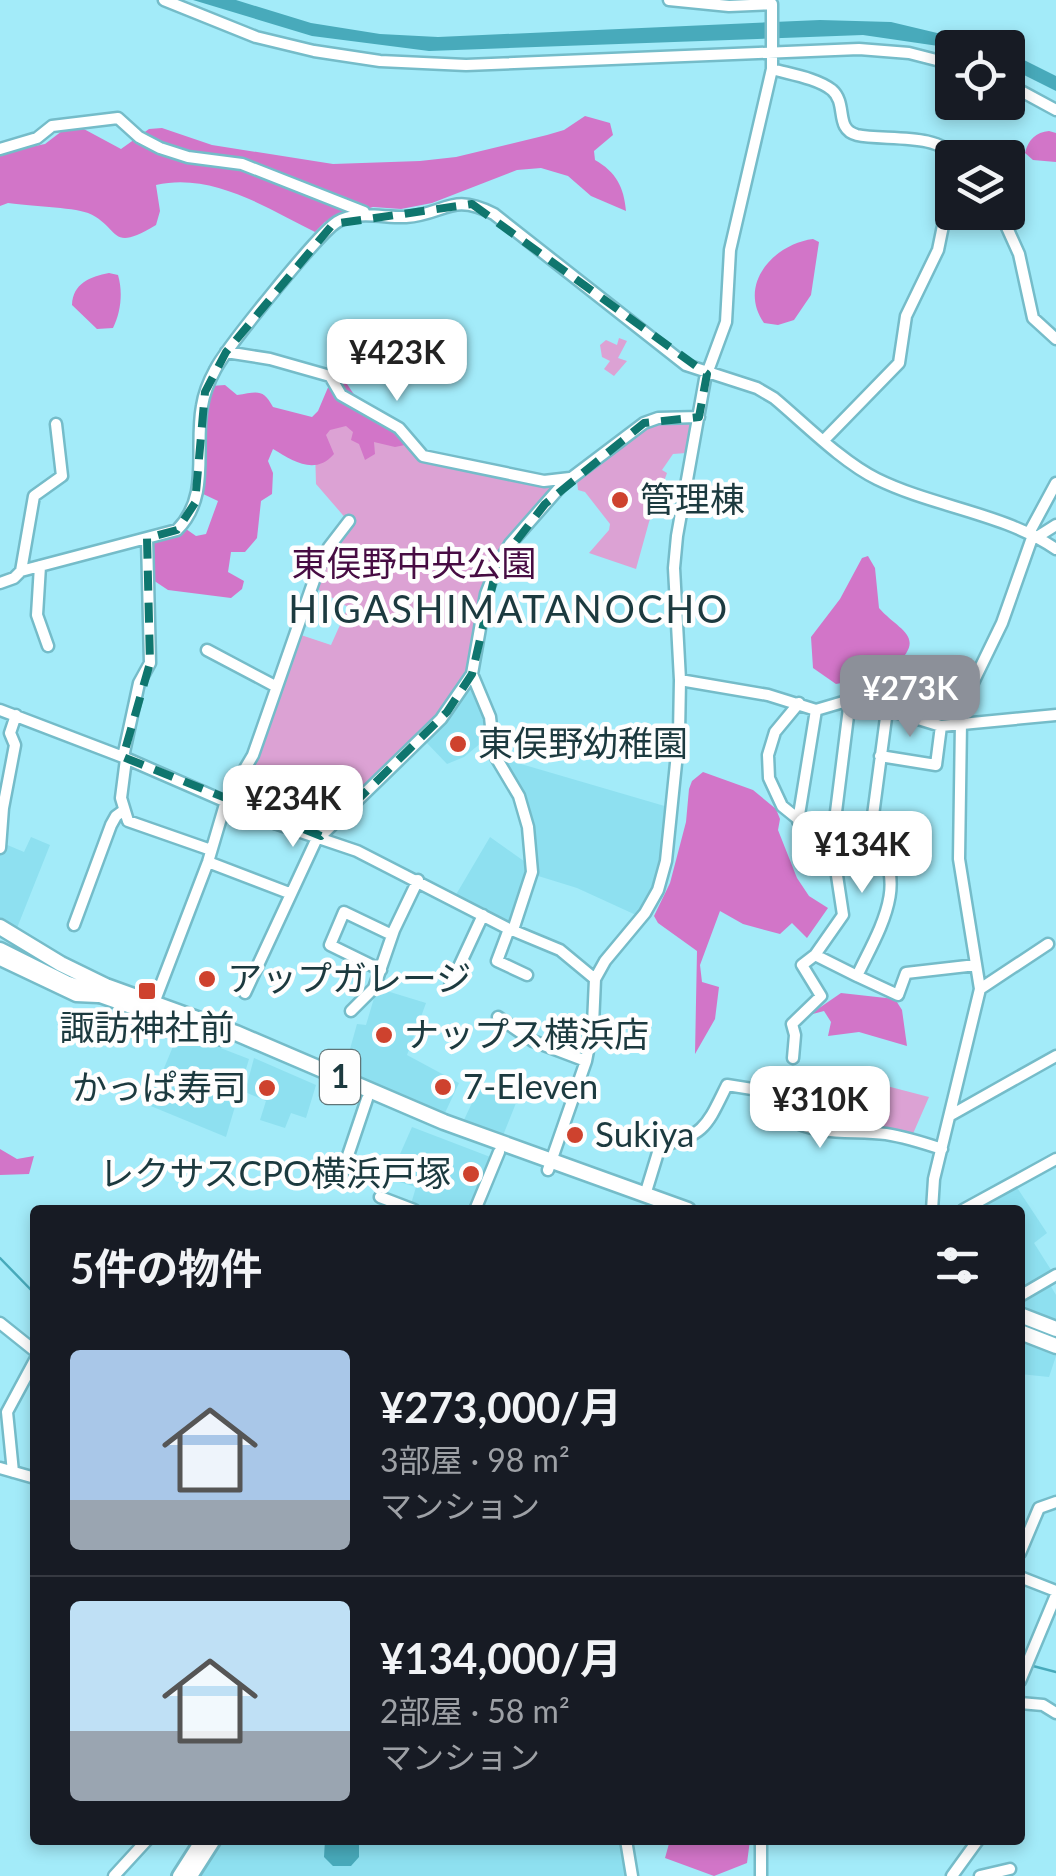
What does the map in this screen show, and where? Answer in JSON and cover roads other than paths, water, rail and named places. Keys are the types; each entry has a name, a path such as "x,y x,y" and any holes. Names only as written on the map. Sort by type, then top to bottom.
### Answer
{"highway":[{"name":"1","path":"0,927 82,975 648,1205"},
{"name":"1","path":"0,937 104,996"},
{"name":"1","path":"0,950 50,976 236,1043 499,1152 673,1205"},
{"path":"1025,1317 1056,1329"},
{"path":"1025,1334 1056,1346"}],"main road":[{"path":"179,1876 199,1845"},
{"path":"191,1876 211,1845"}],"street":[{"path":"164,0 256,37 380,62 466,65 871,50 935,60"},
{"path":"550,1166 586,1061 593,1025 595,979 645,913 658,890 666,862 680,680 674,568 707,374 726,322 730,250 774,51 772,4 729,6 669,0"},
{"path":"772,69 831,90 840,100 842,123 848,131 935,144"},
{"path":"1025,93 1056,110"},
{"path":"0,150 37,138 52,126 118,118 139,137 174,153 242,164 291,181 329,200 386,217"},
{"path":"0,583 21,571 177,530 195,503 201,409 216,368 333,224 350,217 423,214 460,203 482,208 686,364 766,393 876,478 1033,535 1056,549"},
{"path":"824,440 900,363 906,316 940,244 943,230"},
{"path":"1009,230 1020,254 1033,318 1056,339"},
{"path":"226,352 270,359 330,376 341,395 398,428 422,456 544,481 571,477"},
{"path":"244,993 320,836 442,719 472,674 486,594 510,544 571,477 650,420 699,417"},
{"path":"21,571 34,496 62,476 56,424"},
{"path":"932,1205 934,1179 980,989 959,858 961,722 968,693 1002,624 1056,483"},
{"path":"154,1003 210,856 226,801 252,755 324,558 349,521"},
{"path":"1033,535 1056,525"},
{"path":"147,538 150,663 138,683 122,779 123,811 128,821 289,894"},
{"path":"40,566 37,615 48,646"},
{"path":"206,650 275,686"},
{"path":"472,674 490,717 494,754 519,796 528,826 532,872 496,961 527,975"},
{"path":"680,680 816,710 850,700 941,726 1056,715"},
{"path":"794,1058 792,1024 821,996 802,965 816,954 843,915 830,844 850,700"},
{"path":"798,703 778,726 768,756 773,790 782,806 830,844 870,838 891,873 892,901 857,976"},
{"path":"0,710 125,758 276,824 320,836 418,880 560,950 595,979"},
{"path":"798,821 816,710"},
{"path":"870,838 887,710"},
{"path":"0,848 15,745 10,733 16,716"},
{"path":"880,756 936,765 941,726"},
{"path":"74,925 111,825 123,811"},
{"path":"351,1010 372,992 392,934 418,880"},
{"path":"381,970 330,945 344,912 392,934"},
{"path":"450,986 483,915"},
{"path":"980,989 1048,944"},
{"path":"816,954 898,995 906,973 976,965"},
{"path":"0,960 76,996 104,996"},
{"path":"498,1017 533,1041 586,1061"},
{"path":"951,1114 1056,1056"},
{"path":"644,1195 660,1146 696,1136 712,1118 727,1085 784,1094 788,1097 790,1120 809,1128 886,1134 942,1149"},
{"path":"338,1182 367,1099"},
{"path":"477,1205 499,1152"},
{"path":"972,1205 1056,1159"},
{"path":"380,1197 401,1205"},
{"path":"1025,1293 1056,1275"},
{"path":"0,1323 30,1348"},
{"path":"13,1472 7,1412 30,1369"},
{"path":"0,1468 30,1477"},
{"path":"1025,1540 1039,1508 1056,1502"},
{"path":"1025,1579 1056,1593 1025,1670"},
{"path":"1025,1703 1042,1705 1056,1713"},
{"path":"114,1876 142,1845"},
{"path":"627,1845 632,1876"},
{"path":"761,1876 762,1845"},
{"path":"952,1876 974,1845"},
{"path":"980,1876 1010,1868"}],"waterway":[{"path":"0,1258 30,1289"},
{"path":"1033,1666 1056,1672"}],"place":[{"name":"管理棟","path":"620,500"},
{"name":"東俣野幼稚園","path":"458,744"},
{"name":"アップガレージ","path":"207,979"},
{"name":"諏訪神社前","path":"147,991"},
{"name":"ナップス横浜店","path":"384,1035"},
{"name":"7-Eleven","path":"443,1087"},
{"name":"かっぱ寿司","path":"267,1088"},
{"name":"Sukiya","path":"575,1135"},
{"name":"レクサスCPO横浜戸塚","path":"471,1174"}],"district":[{"name":"HIGASHIMATANOCHO","path":"509,610"}],"park label":[{"name":"東俣野中央公園","path":"414,564"}]}
